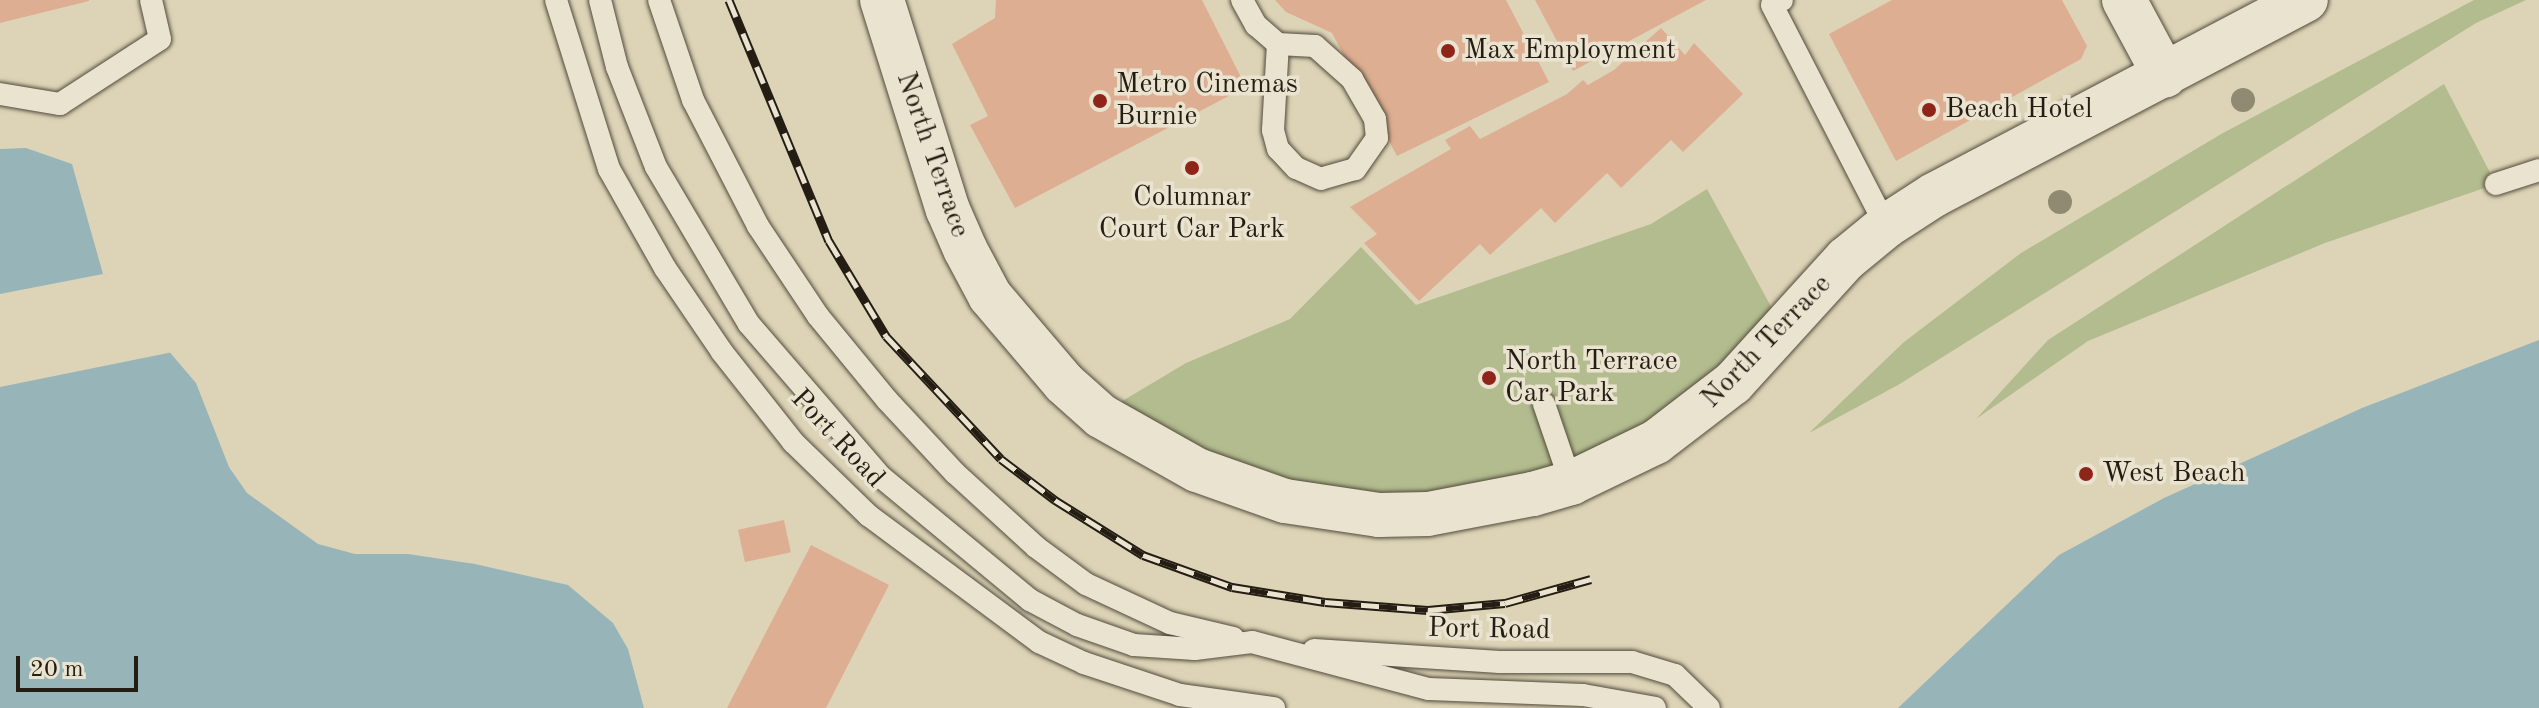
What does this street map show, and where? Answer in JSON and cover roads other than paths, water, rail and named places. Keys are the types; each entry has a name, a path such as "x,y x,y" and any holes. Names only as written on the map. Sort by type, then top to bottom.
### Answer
{"street":[{"name":"North Terrace","path":"882,0 948,210 965,249 990,296 1029,346 1101,416 1197,470 1285,501 1332,510 1428,514 1571,483 1627,458 1693,417 1777,339 1846,259 1886,226 1934,195 2306,0"},
{"path":"2124,0 2165,76"}],"lane":[{"path":"0,94 60,104 160,39 151,0"},
{"name":"Port Road","path":"556,0 609,169 665,268 722,352 793,442 868,515 1039,642 1155,688 1274,708"},
{"name":"Port Road","path":"600,0 617,67 656,167 700,249 749,324 880,476 1030,600 1077,625 1134,645 1195,649 1252,642 1379,657 1632,662 1675,675 1709,708"},
{"name":"Port Road","path":"659,0 693,100 758,226 818,316 897,411 1001,515 1086,584 1170,623 1429,689 1609,697 1655,708"},
{"path":"1242,0 1256,25 1278,44 1327,52 1365,99 1375,119 1377,138 1355,169 1321,179 1296,168 1278,149 1273,130 1278,44"},
{"path":"1782,0 1772,5 1886,226"},
{"path":"2496,184 2539,170"},
{"path":"1544,404 1571,483"}],"water":[{"path":"26,148 72,164 103,274 196,383 229,467 247,493 318,544 355,554 408,554 475,564 568,585 613,623 628,649 644,708 0,708 0,149"},
{"path":"2539,340 2539,708 1898,708 2059,555 2164,498 2362,408"}],"railway":[{"path":"729,0 829,241 886,336 1001,459 1055,500 1143,555 1232,587 1325,602 1428,610 1505,603 1591,579"}],"place":[{"name":"Max Employment","path":"1448,51"},
{"name":"Metro Cinemas Burnie","path":"1100,101"},
{"name":"Beach Hotel","path":"1929,110"},
{"name":"Columnar Court Car Park","path":"1192,168"},
{"name":"North Terrace Car Park","path":"1489,378"},
{"name":"West Beach","path":"2086,474"}]}
